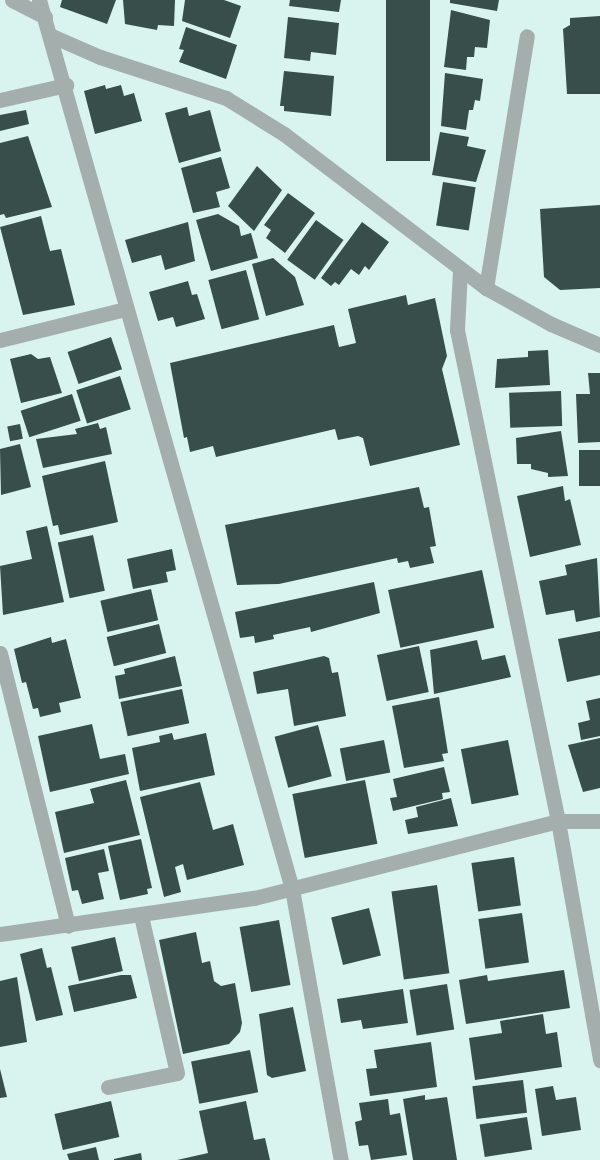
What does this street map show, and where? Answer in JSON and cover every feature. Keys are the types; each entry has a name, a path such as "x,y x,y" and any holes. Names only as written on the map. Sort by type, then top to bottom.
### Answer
{"street":[{"path":"12,0 45,16"},
{"path":"39,0 66,85 125,309 292,889 341,1160"},
{"path":"52,36 100,57 226,98 284,134 486,288 551,324 600,345"},
{"path":"486,288 527,36"},
{"path":"0,100 66,85"},
{"path":"460,270 457,330 558,821 600,1060"},
{"path":"0,340 125,309"},
{"path":"0,653 68,926"},
{"path":"0,934 141,916 292,889 558,821 600,821"},
{"path":"108,1087 177,1073 141,916"}],"building":[{"path":"62,0 116,0 107,24 60,7"},
{"path":"123,0 175,0 174,26 158,25 157,30 125,24"},
{"path":"185,0 224,0 241,6 230,38 182,21"},
{"path":"290,0 341,0 339,12 289,6"},
{"path":"386,0 430,0 430,161 386,161"},
{"path":"450,0 499,0 497,11 450,3"},
{"path":"451,10 490,20 487,48 475,47 474,57 467,57 466,70 444,67"},
{"path":"600,16 600,94 567,94 563,29 570,25 570,18"},
{"path":"288,17 339,23 336,55 311,52 310,61 284,58"},
{"path":"186,27 237,45 226,79 179,62 184,50 179,49"},
{"path":"284,71 334,76 331,116 284,111 284,106 280,106"},
{"path":"445,73 483,79 480,101 475,100 473,110 469,110 466,130 441,126"},
{"path":"105,85 106,89 121,85 124,96 134,93 142,121 95,134 84,91"},
{"path":"187,107 189,116 210,110 221,151 179,163 165,113"},
{"path":"26,110 29,124 0,131 0,115"},
{"path":"440,132 469,137 467,146 486,150 476,182 432,175"},
{"path":"28,136 52,207 6,218 4,214 0,215 0,143"},
{"path":"221,157 230,188 216,192 220,207 193,213 181,168"},
{"path":"257,166 282,190 254,231 228,206"},
{"path":"443,182 476,187 469,231 436,225"},
{"path":"288,193 315,213 285,253 266,238 271,230 264,225"},
{"path":"600,205 600,288 560,290 544,277 540,209"},
{"path":"218,214 239,226 241,236 251,233 258,258 211,271 196,220"},
{"path":"41,216 50,251 61,249 75,305 23,315 0,227"},
{"path":"316,220 344,240 315,280 287,260"},
{"path":"188,222 195,261 165,270 161,255 132,263 125,240"},
{"path":"362,222 389,242 369,270 365,266 359,275 351,269 339,285 335,282 331,286 321,278"},
{"path":"273,258 295,277 304,305 266,316 252,264"},
{"path":"246,270 259,319 222,329 208,280"},
{"path":"188,281 192,295 197,294 205,319 176,327 173,317 158,321 149,292"},
{"path":"406,295 408,305 435,298 447,356 442,369 460,445 370,466 363,438 358,436 338,440 335,429 216,457 213,446 190,452 187,437 184,438 170,363 334,325 339,347 356,343 348,309"},
{"path":"111,337 122,369 79,384 68,352"},
{"path":"548,350 550,385 495,388 497,359 528,357 528,351"},
{"path":"31,354 38,359 50,357 62,393 21,403 10,359"},
{"path":"588,373 600,373 600,442 578,443 576,394 590,394"},
{"path":"120,376 131,409 87,424 76,390"},
{"path":"561,391 562,426 510,428 509,393"},
{"path":"72,394 81,421 29,437 21,411"},
{"path":"98,423 100,429 106,427 112,454 43,468 36,439 77,434 75,429"},
{"path":"20,424 23,439 10,441 7,426"},
{"path":"561,431 568,476 548,477 548,473 531,469 531,464 517,464 516,438"},
{"path":"20,444 31,487 1,495 0,449"},
{"path":"579,450 600,450 600,486 579,486"},
{"path":"105,461 118,522 60,535 58,525 53,526 42,476"},
{"path":"563,486 565,501 570,499 581,545 530,557 517,496"},
{"path":"419,487 424,508 429,507 436,546 430,547 434,563 410,568 408,561 398,563 397,558 279,584 237,585 225,525"},
{"path":"47,526 64,602 3,615 0,566 32,559 26,531"},
{"path":"93,535 105,591 70,598 58,542"},
{"path":"172,549 176,570 166,572 168,582 133,589 127,559"},
{"path":"597,558 600,617 576,622 574,610 546,615 539,581 567,575 565,565"},
{"path":"482,570 494,628 400,648 388,590"},
{"path":"374,582 380,613 311,632 310,627 273,635 274,639 255,643 254,636 240,638 235,612"},
{"path":"151,589 158,620 108,632 100,601"},
{"path":"159,624 166,653 114,666 107,637"},
{"path":"600,631 600,675 567,682 558,639"},
{"path":"51,637 52,643 66,639 81,698 59,703 61,712 40,717 38,708 33,709 26,682 22,683 14,649"},
{"path":"477,640 482,660 505,655 511,677 434,694 430,650"},
{"path":"419,646 429,692 387,701 377,655"},
{"path":"175,656 182,686 119,699 115,676 125,674 124,669"},
{"path":"324,656 329,658 332,673 338,672 346,716 294,726 288,689 257,694 253,672"},
{"path":"182,689 189,723 128,736 120,702"},
{"path":"439,697 448,753 442,754 444,761 404,768 392,706"},
{"path":"600,698 600,736 581,740 578,723 590,720 586,701"},
{"path":"92,724 100,759 125,754 129,774 50,792 38,736"},
{"path":"318,725 332,776 288,788 275,737"},
{"path":"172,733 174,740 206,733 215,775 140,791 132,748 160,742 159,736"},
{"path":"600,738 600,788 583,792 568,745"},
{"path":"384,740 390,772 346,781 340,749"},
{"path":"508,740 519,795 472,804 461,749"},
{"path":"444,767 450,792 442,793 443,799 393,811 390,798 397,797 393,779"},
{"path":"126,780 140,835 64,853 55,812 94,803 90,789"},
{"path":"365,780 377,844 305,858 292,794"},
{"path":"200,782 213,830 233,824 244,865 187,880 183,864 175,867 181,892 164,897 140,797"},
{"path":"451,798 458,826 408,834 405,820 418,817 416,807"},
{"path":"141,839 152,888 147,889 148,894 120,900 108,846"},
{"path":"104,849 109,871 98,873 104,899 82,904 78,890 72,891 65,858"},
{"path":"514,857 521,906 478,912 471,863"},
{"path":"437,885 449,973 404,980 391,891"},
{"path":"369,908 381,956 343,965 331,917"},
{"path":"522,913 529,963 485,969 478,919"},
{"path":"279,920 290,985 251,992 240,927"},
{"path":"196,932 202,963 210,961 214,981 221,986 235,983 242,1023 240,1032 229,1044 183,1054 159,940"},
{"path":"115,937 123,971 79,981 71,947"},
{"path":"42,948 47,968 51,967 63,1015 36,1021 20,954"},
{"path":"564,970 570,1008 466,1024 459,980 487,975 488,981"},
{"path":"131,975 137,998 74,1012 68,986"},
{"path":"17,977 27,1042 0,1047 0,981"},
{"path":"447,984 454,1029 417,1035 409,990"},
{"path":"403,989 408,1023 363,1029 361,1020 341,1023 337,999"},
{"path":"293,1007 306,1071 272,1078 267,1075 259,1014"},
{"path":"543,1014 546,1034 557,1032 562,1067 475,1080 469,1038 502,1033 500,1021"},
{"path":"431,1042 437,1087 370,1096 366,1069 377,1068 374,1050"},
{"path":"250,1050 258,1092 199,1104 191,1061"},
{"path":"0,1069 7,1097 0,1098"},
{"path":"523,1080 527,1113 476,1119 472,1086"},
{"path":"553,1086 556,1100 576,1097 581,1130 542,1136 535,1089"},
{"path":"425,1095 425,1100 447,1097 457,1160 413,1160 403,1099"},
{"path":"388,1099 390,1115 400,1113 407,1155 371,1160 368,1145 359,1146 355,1122 362,1120 359,1103"},
{"path":"111,1101 119,1137 63,1150 54,1114"},
{"path":"246,1101 254,1140 265,1138 270,1160 177,1160 208,1153 199,1111"},
{"path":"527,1117 532,1150 485,1157 480,1125"},
{"path":"96,1147 99,1160 69,1160 67,1154"},
{"path":"141,1153 142,1160 114,1160 114,1159"}]}
